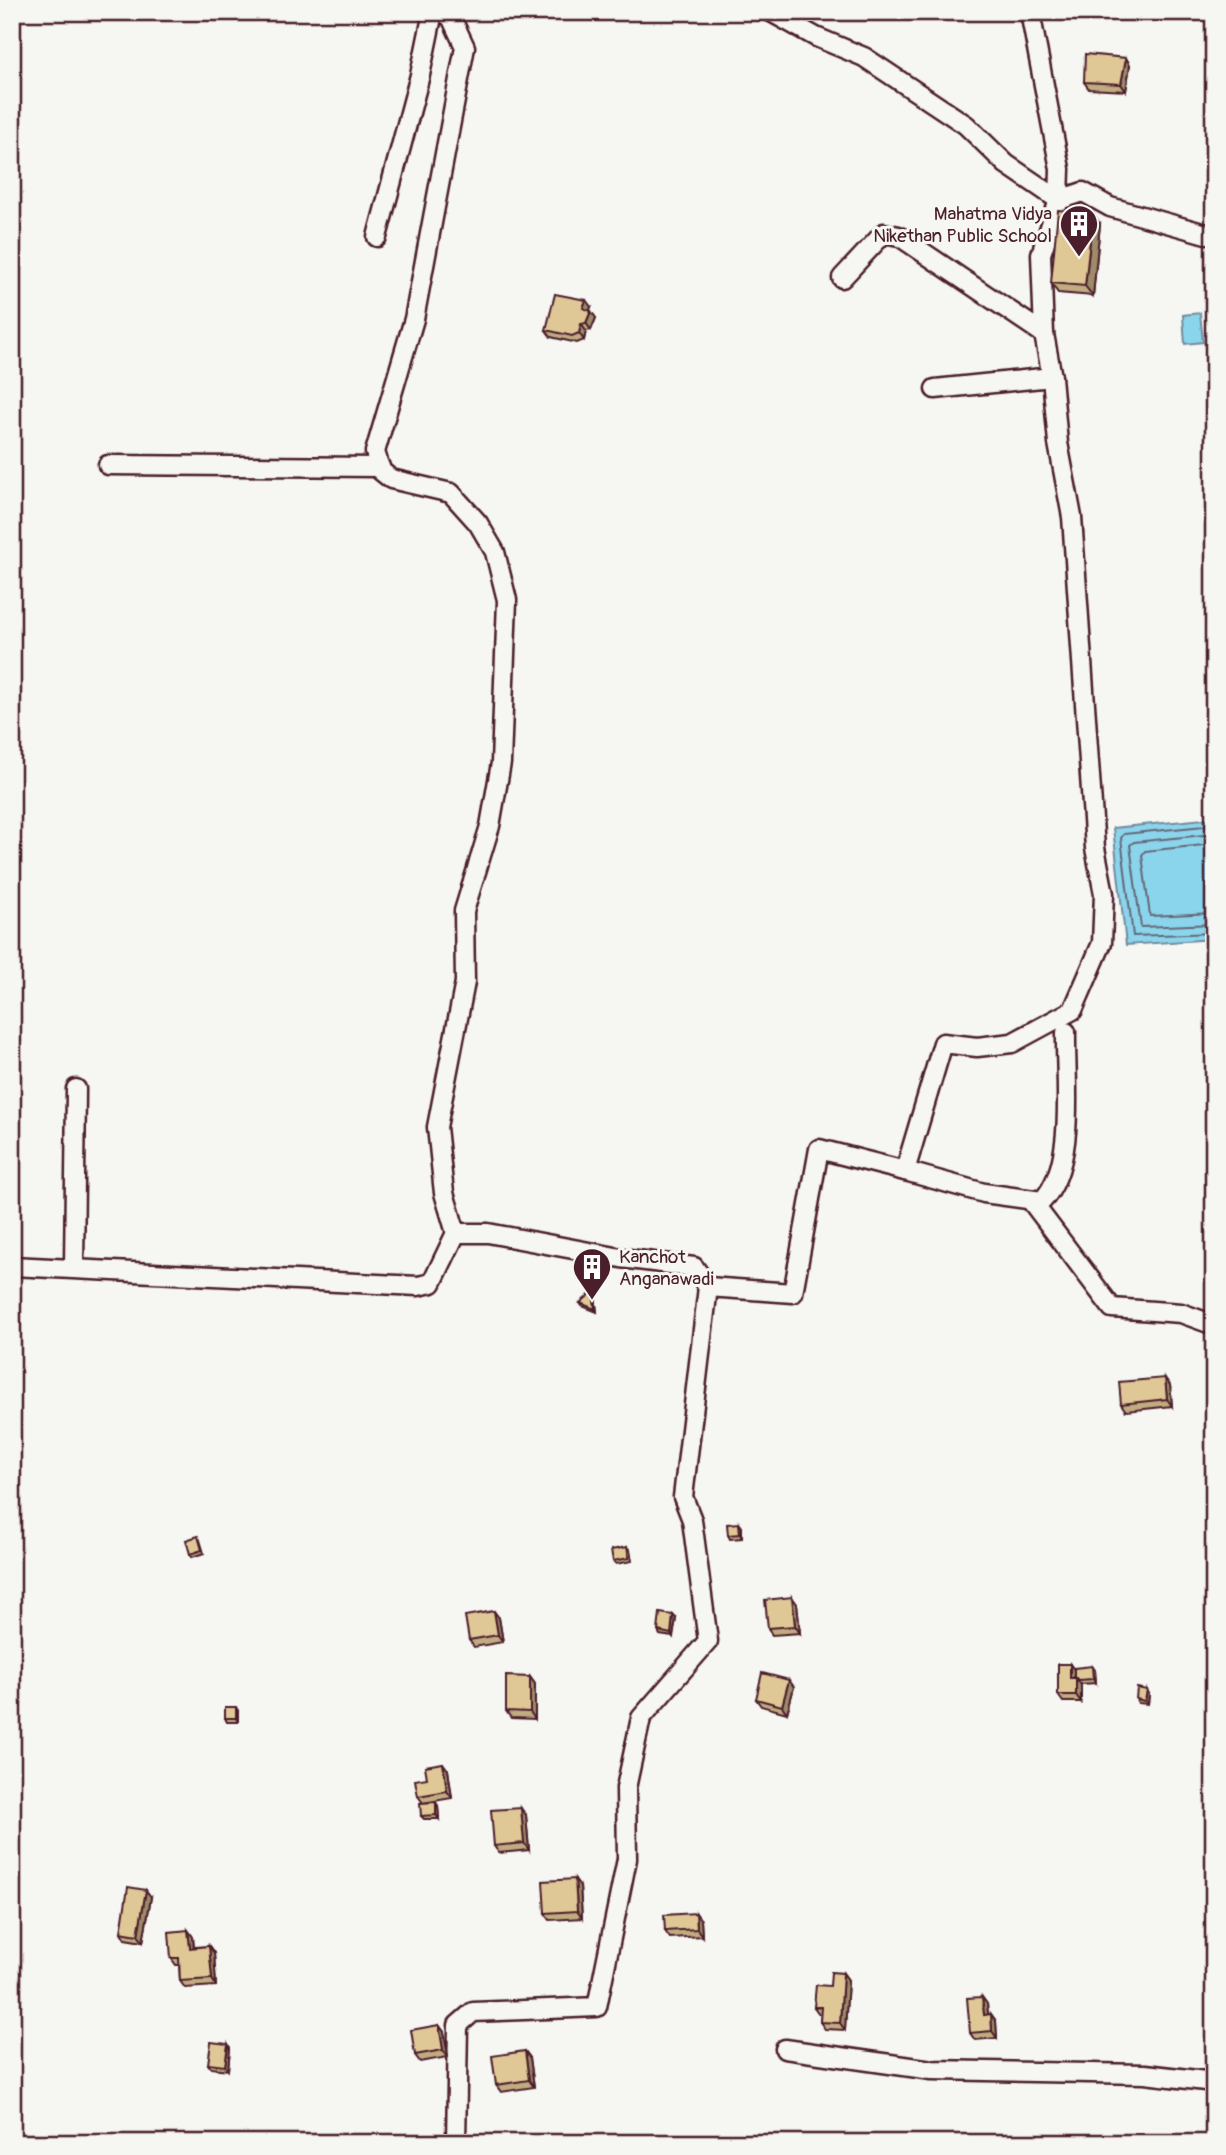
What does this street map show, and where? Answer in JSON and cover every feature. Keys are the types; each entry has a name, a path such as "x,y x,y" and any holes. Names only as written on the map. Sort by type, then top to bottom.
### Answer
{"street":[{"path":"377,237 420,75 433,12"},
{"path":"12,1266 418,1286 432,1283 456,1233 444,1193 437,1128 465,982 464,911 490,826 500,763 507,600 495,552 478,523 452,493 391,479 380,467 375,452 414,319 465,47 452,17 442,12"},
{"path":"771,12 816,37 864,57 966,125 1006,164 1059,200"},
{"path":"905,1171 943,1043 977,1047 1012,1043 1073,1010 1102,943 1104,894 1095,848 1072,517 1058,443 1052,377 1044,334 1041,254 1059,200 1060,169 1030,12"},
{"path":"1059,200 1083,192 1110,207 1206,234 1214,233"},
{"path":"842,278 884,233 900,236 1044,334"},
{"path":"935,389 1052,377"},
{"path":"108,465 380,467"},
{"path":"708,1287 793,1293 819,1149 1032,1202 1042,1201 1052,1190 1064,1161 1066,1032"},
{"path":"74,1267 76,1089"},
{"path":"1032,1202 1112,1308 1181,1313 1214,1325"},
{"path":"456,1233 488,1233 621,1258 694,1267 708,1287 683,1497 692,1520 708,1641 641,1718 626,1788 627,1859 597,2007 473,2012 458,2025 456,2143"},
{"path":"785,2049 932,2070 1145,2074 1214,2082"}],"water":[{"path":"1200,313 1203,342 1185,344 1183,315"},
{"path":"1214,818 1214,939 1126,945 1113,828"}],"building":[{"path":"1085,54 1126,58 1121,84 1084,82"},
{"name":"Mahatma Vidya Nikethan Public School","path":"1058,210 1093,213 1085,286 1051,283"},
{"path":"555,294 586,300 583,308 591,311 586,323 581,324 579,333 572,336 546,330"},
{"path":"593,1292 595,1309 580,1303"},
{"path":"1165,1378 1167,1399 1121,1404 1119,1382"},
{"path":"739,1523 740,1534 728,1535 727,1524"},
{"path":"198,1536 202,1550 190,1554 186,1540"},
{"path":"627,1547 629,1558 613,1561 611,1550"},
{"path":"792,1597 795,1626 768,1628 765,1600"},
{"path":"494,1611 498,1635 469,1640 465,1616"},
{"path":"660,1613 673,1615 671,1634 658,1631"},
{"path":"1058,1664 1070,1664 1070,1678 1076,1678 1076,1695 1058,1695"},
{"path":"1092,1666 1093,1679 1074,1678 1074,1668"},
{"path":"762,1673 789,1680 782,1706 756,1699"},
{"path":"506,1676 530,1677 530,1712 506,1711"},
{"path":"1137,1688 1147,1690 1145,1701 1136,1699"},
{"path":"225,1707 236,1707 236,1718 225,1718"},
{"path":"443,1763 447,1791 418,1796 415,1780 427,1778 425,1766"},
{"path":"436,1802 436,1815 421,1816 420,1803"},
{"path":"521,1808 524,1843 494,1846 491,1810"},
{"path":"575,1879 577,1911 545,1913 543,1881"},
{"path":"128,1887 146,1890 138,1935 121,1932"},
{"path":"696,1913 697,1929 665,1931 664,1915"},
{"path":"188,1930 190,1948 209,1946 212,1979 180,1981 179,1958 171,1958 169,1932"},
{"path":"831,1972 843,1973 840,2023 820,2022 821,2007 814,2007 816,1985 830,1986"},
{"path":"982,1997 984,2015 991,2014 992,2031 970,2033 967,1998"},
{"path":"439,2025 443,2050 415,2055 411,2030"},
{"path":"211,2042 228,2044 225,2066 208,2064"},
{"path":"525,2051 529,2080 496,2085 492,2056"}],"place":[{"name":"Mahatma Vidya Nikethan Public School","path":"1079,258"},
{"name":"Kanchot Anganawadi","path":"592,1301"}]}
